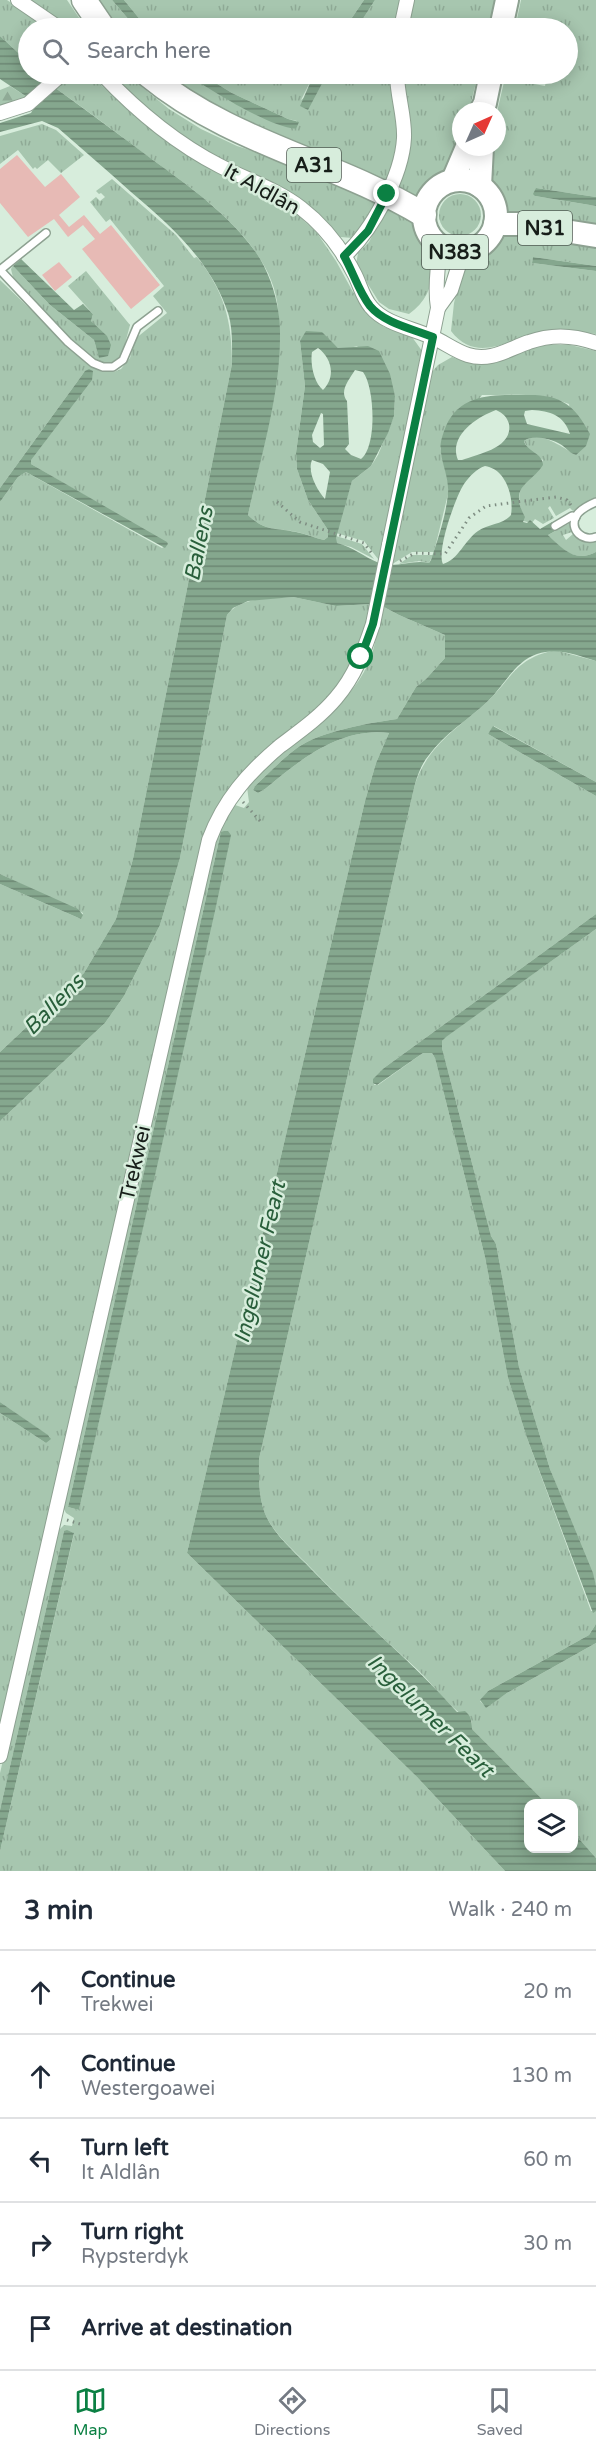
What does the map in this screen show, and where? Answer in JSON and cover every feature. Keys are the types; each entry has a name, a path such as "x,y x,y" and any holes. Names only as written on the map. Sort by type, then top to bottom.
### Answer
{"highway":[{"path":"84,0 97,18"},
{"path":"503,18 507,0"},
{"name":"A31","path":"160,84 177,98 242,134 387,194 424,215"},
{"path":"485,102 489,84"},
{"path":"462,156 453,180 470,181 480,186 482,156"},
{"name":"N383","path":"453,180 436,189 429,197 424,215 428,230 439,246 454,252 472,250 484,242 495,224 495,210 491,199 480,186"},
{"name":"N31","path":"495,224 521,224 596,236"}],"street":[{"path":"18,0 44,18"},
{"path":"403,18 407,0"},
{"path":"0,113 31,101 50,84"},
{"name":"It Aldlân","path":"112,84 146,116 178,140 219,165 273,191 301,208 325,231 344,256 366,300 377,313 391,321 433,337 461,353 478,357 495,356 542,338 567,336 596,343"},
{"path":"344,256 368,231 387,194 401,159 404,137 398,84"},
{"path":"438,308 435,288 439,246"},
{"path":"438,308 451,290 463,252"},
{"name":"Trekwei","path":"0,1756 209,840 222,810 242,781 326,709 347,684 361,657 373,624 438,308"}],"lane":[{"path":"46,233 0,270 68,342 93,363 103,367 113,367 123,360 137,327 158,311"},
{"path":"555,526 596,502"},
{"path":"577,515 574,525 579,534 587,539 596,537"}],"path":[{"path":"395,564 415,553 445,554 469,518 480,508 486,506 560,497 567,500 577,515"},
{"path":"277,502 300,522 364,543 377,561"},
{"path":"247,805 261,822"},
{"path":"73,1522 80,1524"}],"green space":[{"path":"0,0 7,0 33,18 18,18 18,53 0,36"},
{"path":"30,0 67,0 79,18 55,18"},
{"path":"90,0 112,0 127,18 104,18"},
{"path":"124,0 364,0 352,18 139,18"},
{"path":"375,0 401,0 397,18 363,18"},
{"path":"413,0 495,0 490,18 409,18"},
{"path":"521,0 596,0 596,197 536,188 535,196 596,206 596,230 503,213 499,195 491,184 491,156 506,156 506,102 499,102 504,84 545,86 545,84 578,84 578,18 517,18"},
{"path":"59,84 100,84 148,127 192,158 278,201 317,233 353,292 375,320 384,327 412,337 425,355 380,560 364,541 336,533 352,481 371,466 394,416 395,396 392,387 357,346 346,349 338,348 330,341 300,341 305,386 296,453 297,469 308,500 328,530 328,537 324,540 297,532 266,527 248,515 270,413 278,361 278,309 272,284 261,261 246,239 227,218 184,182 54,87"},
{"path":"121,84 138,84 169,109 201,129 237,146 320,172 379,197 375,208 353,238 340,237 299,200 207,151 178,132"},
{"path":"175,84 203,84 269,120 296,129 297,121 232,93 217,84 309,84 301,100 321,84 392,84 399,137 395,158 383,187 287,148"},
{"path":"401,84 476,84 471,102 452,102 452,156 455,156 444,176 430,184 419,201 394,190"},
{"path":"10,86 27,97 0,107 0,90"},
{"path":"42,124 56,130 84,155 61,173 48,160 37,169 35,167 33,169 18,150 0,164 0,136"},
{"path":"112,179 176,235 194,258 197,257 214,282 228,320 232,364 133,859 116,919 84,973 0,1052 0,884 81,919 83,913 0,874 0,502 18,477 26,472 162,548 168,544 31,464 30,461 85,371 0,488 0,280 73,350 102,372 114,372 121,369 130,358 135,339 167,313 153,296 164,286 110,219 106,222 90,202 96,197 100,201 105,197 96,191"},
{"path":"460,194 468,195 475,200 480,207 480,223 475,230 468,235 460,236 452,235 445,230 440,223 439,215 440,207 445,200 452,195"},
{"path":"389,202 410,216 417,224 425,238 432,259 432,279 429,289 418,307 409,314 389,309 379,302 356,265 358,253 369,242"},
{"path":"508,231 596,241 596,266 533,257 532,263 596,271 596,334 551,330 484,348 472,347 461,341 451,331 454,303 463,267"},
{"path":"13,266 50,305 94,340 99,358 94,325 91,321 93,314 68,286 86,271 130,325 122,355 107,363 94,358 22,289 13,276 11,269"},
{"path":"570,345 596,351 596,497 573,511 570,508 556,516 550,506 548,508 554,518 543,524 535,519 532,523 523,521 520,492 525,483 539,469 543,460 528,449 524,441 530,438 544,438 576,455 569,404 537,396 482,395 440,448 448,481 448,494 434,552 412,552 394,563 391,562 431,373 438,365 452,357 480,364 491,363 542,346"},
{"path":"570,523 572,532 563,535 566,540 573,534 581,541 596,542 596,552 582,556 569,553 548,535"},
{"path":"336,536 362,544 374,559 351,547 336,543"},
{"path":"412,555 433,555 429,563 419,561 399,564"},
{"path":"293,597 336,606 371,604 353,666 326,702 240,775 216,809 0,1738 0,1413 46,1443 50,1437 0,1402 0,1121 105,1023 124,996 160,925 180,858 227,615 233,609 249,601"},
{"path":"382,606 445,635 445,658 416,687 397,719 346,729 307,742 286,757 253,790 258,793 265,789 292,767 337,740 371,732 389,733 376,763 365,801 187,1553 417,1777 505,1871 0,1871 0,1851 74,1534 72,1532 64,1531 0,1810 0,1773 57,1532 64,1525 72,1526 74,1518 66,1513 61,1503 211,848 231,807 235,805 244,808 249,802 247,787 262,771 328,715 357,683 371,657","holes":["221,832 183,1048 79,1510 68,1507"]},
{"path":"555,650 596,661 596,782 494,726 488,734 596,796 596,914 384,1068 374,1085 378,1085 423,1053 432,1053 435,1058 485,1257 508,1378 527,1438 591,1611 596,1611 596,1624 589,1635 488,1691 480,1701 486,1707 596,1643 596,1858 578,1838 578,1799 542,1799 472,1729 472,1721 450,1705 419,1671 348,1605 280,1536 264,1511 259,1481 259,1459 415,784 428,758 445,738 487,702 516,670 531,658"},
{"path":"596,929 596,1586 550,1469 519,1367 496,1244 491,1236 442,1041"}],"water":[{"path":"112,0 124,0 139,18 127,18"},
{"path":"364,0 375,0 363,18 352,18"},
{"path":"0,36 18,53 18,84 51,84 195,191 235,227 262,262 274,291 280,331 274,401 248,515 260,524 324,540 328,537 328,530 308,500 297,469 296,453 305,386 300,341 306,331 322,332 338,348 368,346 379,351 390,374 395,396 394,416 371,466 352,481 336,538 337,543 379,563 391,565 429,563 431,560 444,519 448,493 441,450 442,439 452,415 460,407 479,398 490,396 548,396 572,408 590,434 586,446 576,455 560,444 547,439 532,438 524,441 528,448 540,458 543,465 523,486 519,498 525,517 523,522 527,523 530,520 540,529 552,522 557,530 548,535 564,549 582,556 596,552 596,661 574,654 552,651 529,657 516,668 487,702 435,747 422,765 415,784 259,1459 259,1474 264,1511 282,1539 457,1712 467,1713 471,1719 472,1729 542,1799 524,1799 524,1853 578,1853 578,1838 596,1858 596,1871 505,1871 417,1777 187,1553 365,801 376,763 389,733 371,732 337,740 292,767 265,789 258,793 253,790 286,757 307,742 346,729 397,719 416,687 445,658 445,635 382,606 371,604 336,606 293,597 248,601 233,608 227,615 180,858 160,925 124,996 105,1023 0,1121 0,1052 84,973 116,919 133,859 232,364 230,319 221,294 200,261 161,218 58,128 42,121 0,132 0,123 31,113 35,106 27,97 0,79","holes":["318,348 323,352 331,368 330,379 323,390 313,373 312,362 312,352","355,370 363,372 372,403 372,430 370,443 361,459 351,455 345,449 349,444 347,401 344,393","496,410 503,414 509,424 506,439 493,449 458,460 457,443 466,429 481,417","532,410 556,415 564,422 570,434 527,424 525,411","321,413 323,414 324,445 320,448 313,442 312,435","312,460 323,464 330,472 325,499 312,475","485,466 492,468 503,478 510,492 511,515 478,531 453,558 443,564 444,536 464,484 479,469"]},
{"path":"202,84 217,84 232,93 299,122 296,129 284,126 224,98"},
{"path":"310,84 322,84 308,110 300,106"},
{"path":"536,188 596,197 596,206 535,196 533,194"},
{"path":"533,257 596,266 596,271 532,263"},
{"path":"21,259 74,310 83,304 93,314 91,321 107,336 111,345 108,356 99,358 94,340 50,305 13,266"},
{"path":"89,369 93,371 92,380 31,460 31,464 167,542 165,548 26,472 18,477 0,502 0,488 85,371"},
{"path":"493,726 596,782 596,796 488,734"},
{"path":"228,831 231,835 215,911 79,1510 68,1507 221,832"},
{"path":"0,874 78,909 83,915 81,919 0,884"},
{"path":"596,914 596,929 442,1041 491,1236 496,1244 519,1367 550,1469 593,1573 596,1586 596,1611 593,1613 527,1438 508,1378 485,1257 435,1058 432,1053 423,1053 377,1085 373,1083 373,1079 384,1068"},
{"path":"0,1402 51,1439 46,1443 0,1413"},
{"path":"64,1531 74,1533 0,1851 0,1810"},
{"path":"596,1624 596,1643 507,1693 486,1708 480,1700 488,1691 589,1635"}],"building":[{"path":"17,155 45,187 61,174 80,197 59,215 69,227 84,215 100,234 111,225 160,285 131,309 82,249 95,239 83,225 68,237 54,219 28,237 0,203 0,169"},
{"path":"59,262 72,277 55,291 42,275"}],"route":[{"path":"361,657 373,624 433,337 391,321 371,308 344,256 368,231 387,194"}],"water label":[{"name":"Ballens","path":"198,544"},
{"name":"Ballens","path":"53,1004"},
{"name":"Ingelumer Feart","path":"259,1262"},
{"name":"Ingelumer Feart","path":"431,1715"}]}
